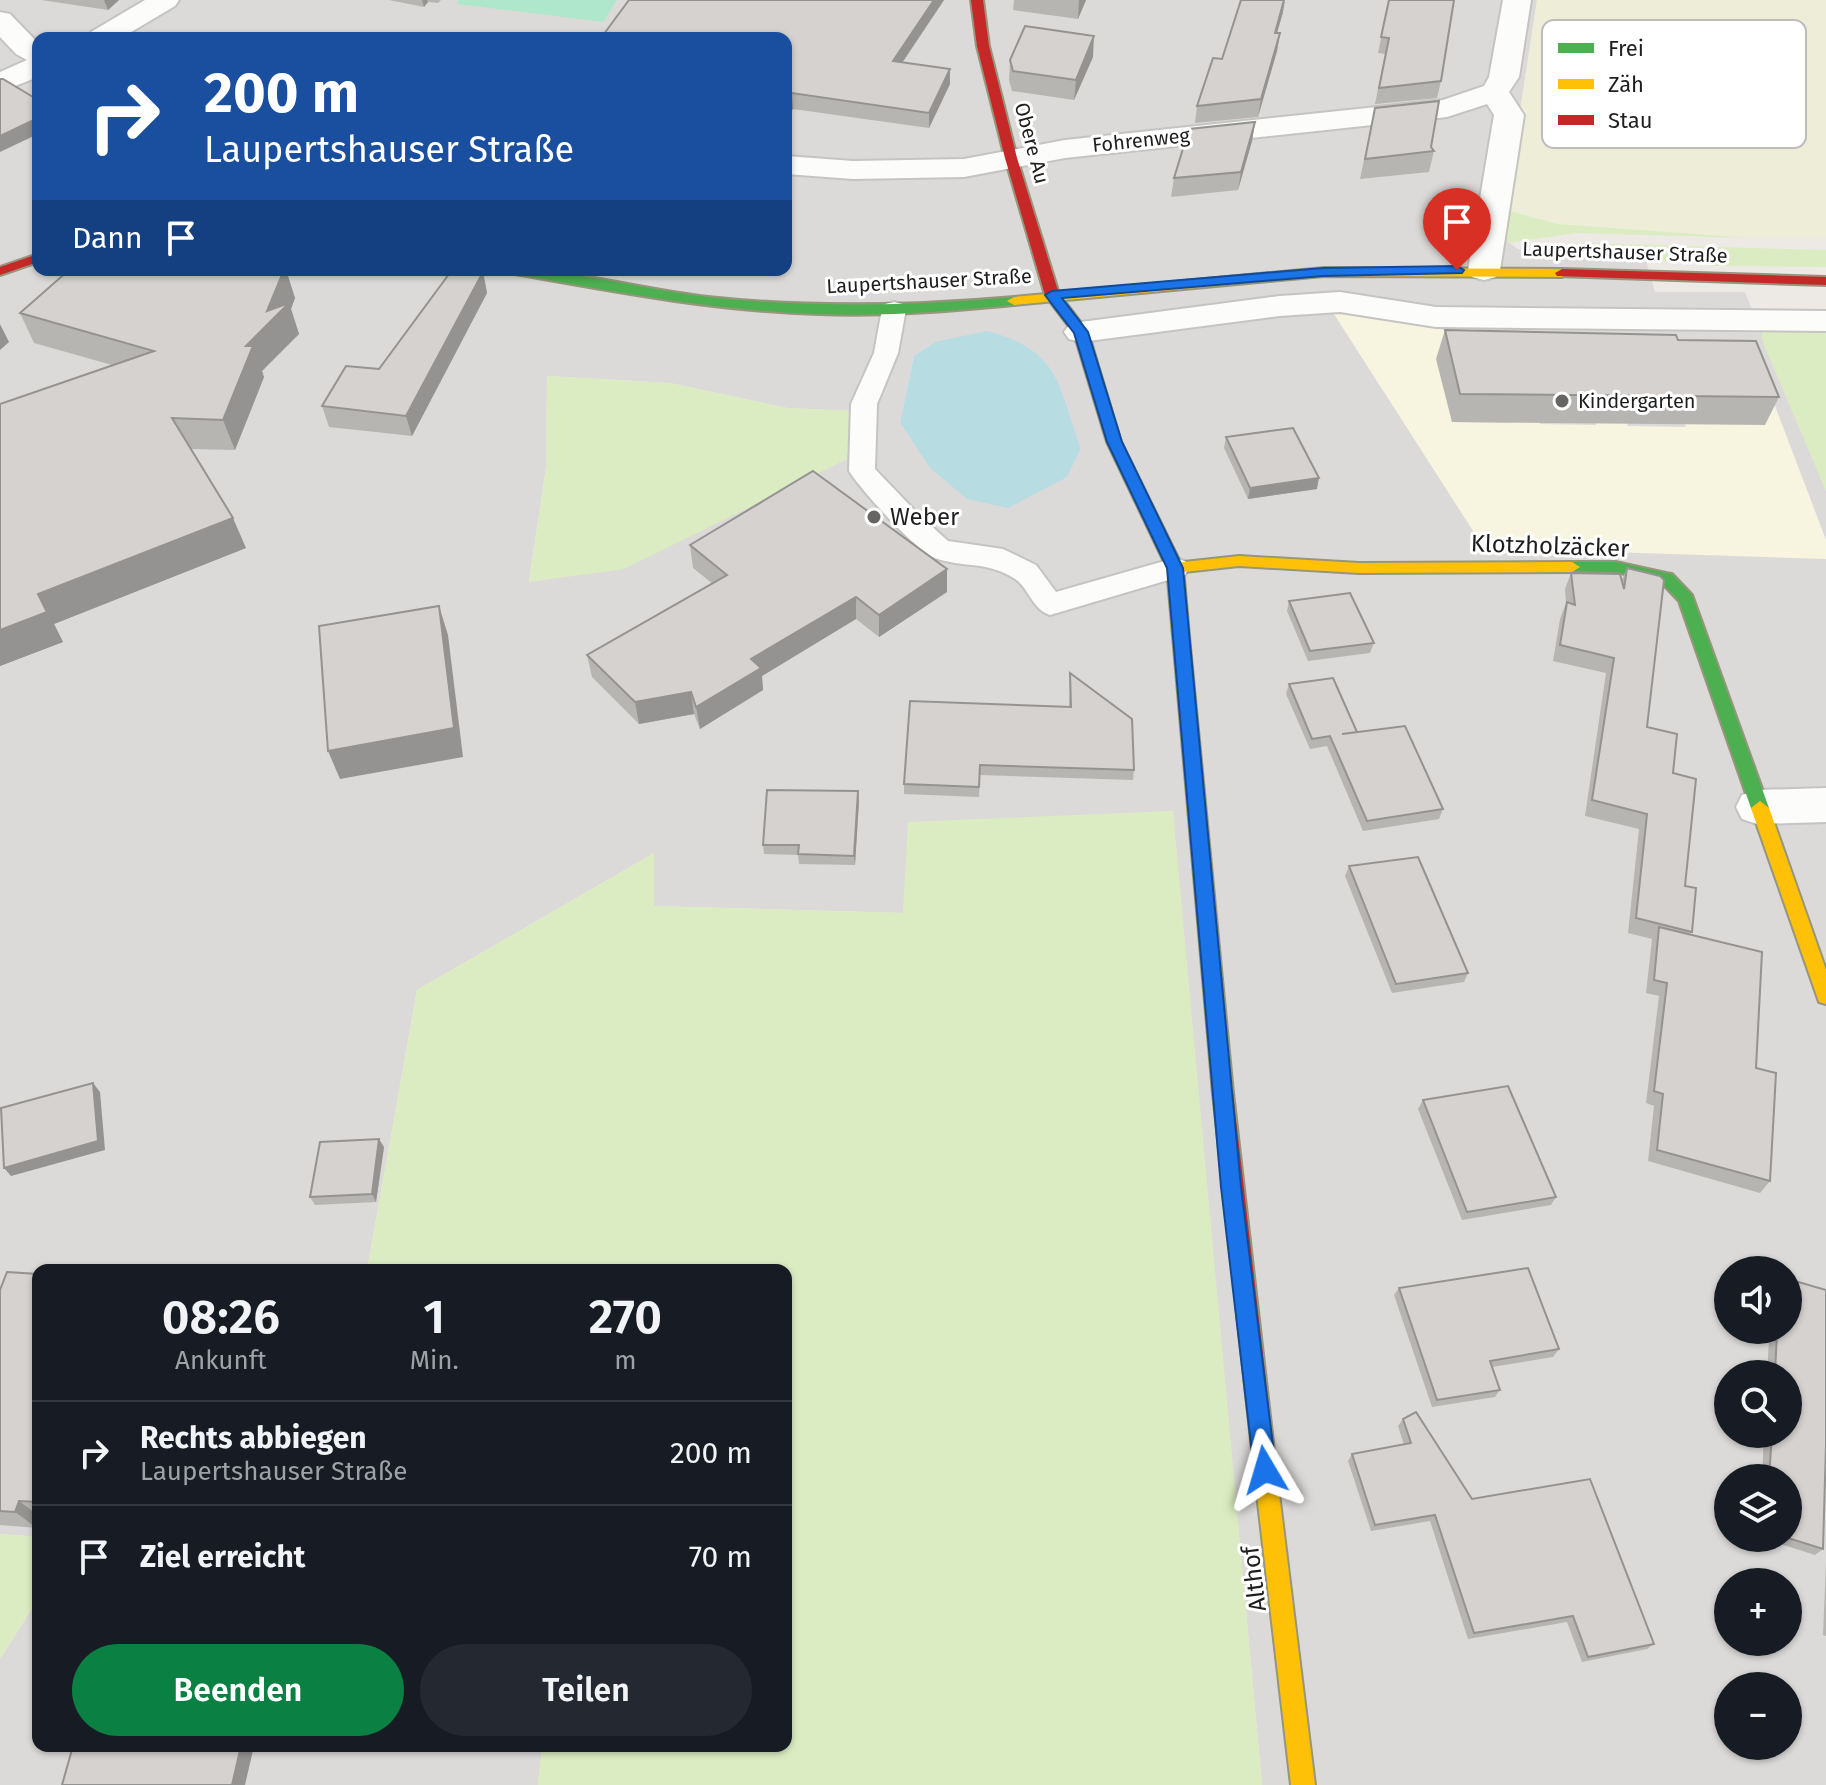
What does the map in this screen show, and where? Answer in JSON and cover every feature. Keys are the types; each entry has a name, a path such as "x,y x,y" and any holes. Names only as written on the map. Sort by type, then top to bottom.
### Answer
{"street":[{"path":"111,32 165,0"},
{"name":"Obere Au","path":"977,0 983,46 1011,158 1052,295"},
{"path":"1484,270 1509,115 1494,92 1504,77 1517,0"},
{"path":"0,20 32,52"},
{"path":"0,83 32,69"},
{"name":"Fohrenweg","path":"792,165 853,170 964,168 1065,149 1447,108 1494,92"},
{"path":"0,271 32,260"},
{"name":"Laupertshauser Straße","path":"548,276 613,288 750,305 823,310 894,309 1323,272 1484,270 1826,281"},
{"name":"Althof","path":"1052,295 1081,332 1114,442 1175,568 1231,1187 1303,1785"},
{"path":"1081,332 1280,306 1340,302 1436,317 1826,321"},
{"name":"Klotzholzäcker","path":"1175,568 1239,561 1359,568 1616,567 1666,578 1686,599 1826,996"},
{"path":"1757,807 1826,805"}],"lane":[{"path":"894,309 886,353 864,404 862,471 908,521 941,550 993,556 1026,572 1050,605 1102,587 1175,568"}],"shaded area":[{"path":"0,0 1537,0 1505,210 1504,239 1518,249 1533,252 1556,251 1646,260 1655,292 1745,292 1826,491 1826,1785 1262,1785 1172,811 903,913 653,906 654,853 417,990 368,1264 32,1264 32,1537 0,1534","holes":["935,342 900,422 914,356","547,376 670,383 787,408 853,411 529,581 546,468"]},
{"path":"1332,311 1450,330 1476,329 1485,360 1437,359 1452,422 1509,423 1537,414 1540,424 1596,425 1593,415 1624,415 1628,426 1686,427 1673,390 1761,369 1826,540 1826,559 1484,548"},
{"path":"32,1608 32,1752 541,1752 538,1785 0,1785 0,1659"}],"green space":[{"path":"459,0 617,0 603,22 456,4"},
{"path":"1537,0 1826,0 1826,238 1748,238 1558,224 1505,210"},
{"path":"1505,210 1558,224 1748,238 1576,233 1509,243 1504,239"},
{"path":"1581,243 1826,250 1826,267 1716,266 1533,252"},
{"path":"1826,326 1826,491 1762,340 1762,329"},
{"path":"547,376 670,383 787,408 853,411 847,459 624,569 529,582 546,468"},
{"path":"1173,811 1262,1785 538,1785 541,1752 792,1752 792,1264 368,1264 417,990 654,853 654,906 903,913 908,822"},
{"path":"0,1534 32,1537 32,1608 0,1659"}],"water":[{"path":"987,331 1011,339 1043,360 1060,388 1081,448 1067,477 1008,508 967,499 930,468 900,422 914,356 935,342"}],"building":[{"path":"629,0 934,0 893,61 950,69 929,113 792,93 792,32 605,32"},
{"path":"1241,0 1284,0 1275,33 1280,33 1261,99 1197,106 1213,58 1222,59"},
{"path":"1389,0 1454,0 1441,81 1379,88 1389,38 1381,37"},
{"path":"1025,26 1094,36 1076,80 1013,71 1010,60"},
{"path":"0,79 3,79 32,96 32,121 0,136"},
{"path":"1439,101 1431,147 1434,151 1365,159 1375,108"},
{"path":"1255,122 1241,172 1174,178 1189,129"},
{"path":"62,276 282,276 267,311 289,303 246,346 253,346 223,420 172,418 233,518 38,594 47,612 0,630 0,404 154,351 20,313"},
{"path":"448,276 481,276 406,416 322,406 346,366 379,369"},
{"path":"1445,330 1676,335 1678,340 1756,341 1779,397 1460,394"},
{"path":"1293,428 1319,478 1250,488 1226,437"},
{"path":"813,471 947,569 879,615 856,597 751,659 761,668 696,707 691,692 635,702 587,655 727,575 690,545"},
{"path":"1627,568 1660,576 1664,580 1647,727 1677,734 1673,773 1696,779 1685,886 1696,888 1692,932 1636,918 1647,814 1592,800 1614,658 1560,645 1567,602 1575,605 1571,573 1620,574 1624,589"},
{"path":"1350,593 1374,643 1310,651 1289,601"},
{"path":"439,606 454,728 328,751 319,626"},
{"path":"1070,673 1132,719 1134,770 980,765 979,787 904,784 910,701 1071,707"},
{"path":"1333,678 1357,732 1342,734 1405,726 1443,809 1367,821 1330,736 1312,739 1289,684"},
{"path":"767,790 858,791 854,856 798,854 799,845 763,845"},
{"path":"1418,857 1468,973 1396,984 1349,866"},
{"path":"1659,927 1762,952 1756,1068 1776,1073 1770,1181 1657,1150 1663,1094 1654,1091 1667,983 1654,980"},
{"path":"93,1083 98,1141 4,1168 1,1108"},
{"path":"1508,1086 1556,1197 1467,1212 1423,1100"},
{"path":"379,1139 372,1194 310,1197 320,1142"},
{"path":"1528,1268 1559,1349 1490,1361 1500,1390 1437,1400 1399,1288"},
{"path":"7,1272 32,1274 32,1502 19,1501 15,1512 0,1511 0,1290"},
{"path":"1802,1283 1826,1290 1823,1549 1802,1542 1802,1464 1770,1464 1771,1448 1802,1448 1802,1360 1776,1360 1776,1344 1802,1344"},
{"path":"1416,1412 1472,1499 1590,1479 1654,1644 1588,1657 1573,1616 1474,1633 1435,1515 1375,1525 1352,1454 1411,1443 1403,1419"},
{"path":"71,1752 240,1752 232,1785 62,1785"}],"traffic: fast":[{"path":"550,276 666,295 780,308 891,310 1014,301"},
{"path":"1572,567 1616,567 1666,578 1686,599 1760,808"}],"traffic: slow":[{"path":"1014,301 1324,272 1562,273"},
{"path":"1175,568 1239,561 1359,568 1572,567"},
{"path":"1182,647 1223,1093"},
{"path":"1760,808 1826,996"},
{"path":"1266,1477 1303,1785"}],"traffic: jam":[{"path":"977,0 983,46 1011,158 1052,295 1081,332 1114,442 1175,568 1182,647"},
{"path":"0,271 32,260"},
{"path":"1562,273 1826,281"},
{"path":"1223,1093 1266,1477"}],"place":[{"name":"Kindergarten","path":"1562,401"},
{"name":"Weber","path":"874,517"}],"route":[{"path":"1265,1470 1231,1187 1175,568 1114,442 1081,332 1052,295 1323,272 1457,270"}]}
